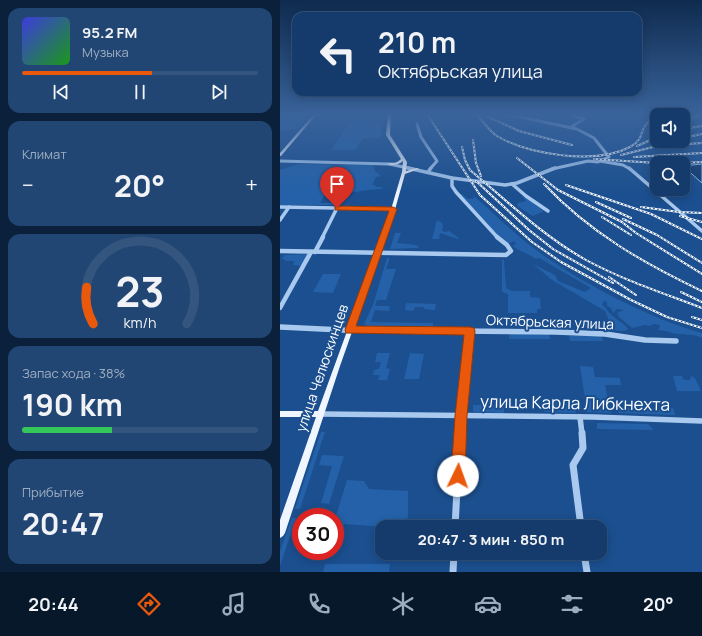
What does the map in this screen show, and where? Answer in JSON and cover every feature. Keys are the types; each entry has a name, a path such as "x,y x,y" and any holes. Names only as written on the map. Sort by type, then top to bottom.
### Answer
{"main road":[{"path":"280,155 293,141"},
{"path":"392,141 403,159 405,166"},
{"path":"389,164 399,163 403,159"},
{"name":"улица Челюскинцев","path":"280,533 320,414 393,209 405,166"},
{"path":"404,173 417,169"},
{"name":"улица Карла Либкнехта","path":"280,414 320,414"}],"street":[{"path":"423,141 437,161 428,172"},
{"path":"597,141 609,157 600,161"},
{"path":"280,161 389,164 405,166 452,178 498,185 512,184 558,167 588,161 600,161 627,167 702,231"},
{"path":"280,251 506,255 511,251 507,245 469,209 452,186 452,178"},
{"path":"512,184 526,196 548,211"},
{"path":"280,207 393,209"},
{"path":"280,220 289,208"},
{"path":"280,308 337,208"},
{"name":"Октябрьская улица","path":"280,327 350,330 605,334 645,340 676,341"},
{"path":"455,520 461,416 470,331"},
{"name":"улица Карла Либкнехта","path":"320,414 580,417 702,421"},
{"path":"580,417 583,448 573,466 580,520"},
{"path":"453,572 454,560"},
{"path":"585,560 587,572"}],"shaded area":[{"path":"337,141 361,141 355,150 331,150"},
{"path":"298,164 374,165 374,170 381,176 376,177 372,185 376,185 375,187 383,187 382,189 344,192 343,195 325,195 320,203 340,203 339,205 280,205 280,170"},
{"path":"702,164 702,183 690,172 690,165"},
{"path":"462,194 468,199 474,198 473,195 516,234 579,278 641,310 682,327 702,333 702,338 694,335 677,334 658,330 660,325 654,324 632,328 619,317 617,313 624,310 617,309 613,313 611,308 607,306 607,302 604,301 602,305 611,315 628,329 624,331 613,330 605,311 552,280 533,264 555,275 558,281 565,284 585,292 591,288 539,258 536,259 512,246 516,244 514,241 508,244 491,229 488,224 459,195"},
{"path":"523,196 544,211 533,216 517,206 518,203 526,201"},
{"path":"437,220 442,223 442,230 445,232 449,231 459,238 458,239 440,233 439,239 432,239"},
{"path":"395,233 401,233 397,243 419,246 418,248 390,249"},
{"path":"308,254 302,266 293,265 294,261 286,261 282,258 285,255"},
{"path":"387,258 390,258 386,269 396,269 386,300 377,300 375,306 390,306 389,311 375,310 371,322 433,323 433,327 367,326 364,324 373,305"},
{"path":"502,259 504,260 506,288 512,291 530,291 530,297 540,298 541,309 537,309 537,313 508,313 508,294 502,292"},
{"path":"323,274 341,274 333,293 313,292"},
{"path":"406,303 436,304 435,310 424,309 424,307 415,307 413,311 405,310"},
{"path":"509,334 549,334 550,339 509,339"},
{"path":"569,336 601,336 603,341 570,341"},
{"path":"377,353 390,353 386,368 390,369 387,380 378,380 380,375 373,375 374,370 379,369 381,362 375,362"},
{"path":"410,353 424,354 419,379 404,379"},
{"path":"580,366 593,367 595,377 620,378 621,385 605,385 611,413 587,412"},
{"path":"673,376 682,376 684,380 690,380 691,376 695,378 701,391 677,391"},
{"path":"543,401 574,402 576,413 544,412"},
{"path":"473,405 504,405 504,413 473,412"},
{"path":"616,407 673,408 675,415 619,413"},
{"path":"597,423 648,424 654,430 597,429"},
{"path":"321,432 325,432 300,508 295,508"},
{"path":"322,455 344,456 329,504 321,503 332,466 319,465"},
{"path":"347,480 364,481 369,489 408,491 407,520 375,520 375,526 344,524 344,508 338,508"},
{"path":"292,518 292,530 280,566 280,551"},
{"path":"325,564 390,564 389,572 323,572"}],"railway":[{"path":"444,141 480,195 532,242 561,262 631,300 667,317 702,328"},
{"path":"473,141 476,163 481,176"},
{"path":"506,141 544,153 581,156 599,156 616,152 630,147 638,141"},
{"path":"556,141 572,145"},
{"path":"637,146 649,141"},
{"path":"621,155 657,146 702,143"},
{"path":"462,147 465,160 470,170 526,218 570,251 614,274 702,308"},
{"path":"634,157 702,153"},
{"path":"517,158 558,190 622,222 636,233 702,274"},
{"path":"594,159 650,163"},
{"path":"690,163 702,162"},
{"path":"476,181 529,230 553,249 613,283"},
{"path":"544,184 561,201 598,232 659,269 702,291"},
{"path":"566,185 651,214 702,239"},
{"path":"596,202 631,218"},
{"path":"641,207 679,212 702,213"},
{"path":"680,216 702,222"},
{"path":"602,217 631,235"},
{"path":"623,219 657,235 702,263"},
{"path":"609,277 636,295"},
{"path":"681,292 702,302"},
{"path":"692,317 702,320"}],"route":[{"path":"337,208 393,209 350,330 470,331 461,416 458,476"}]}
